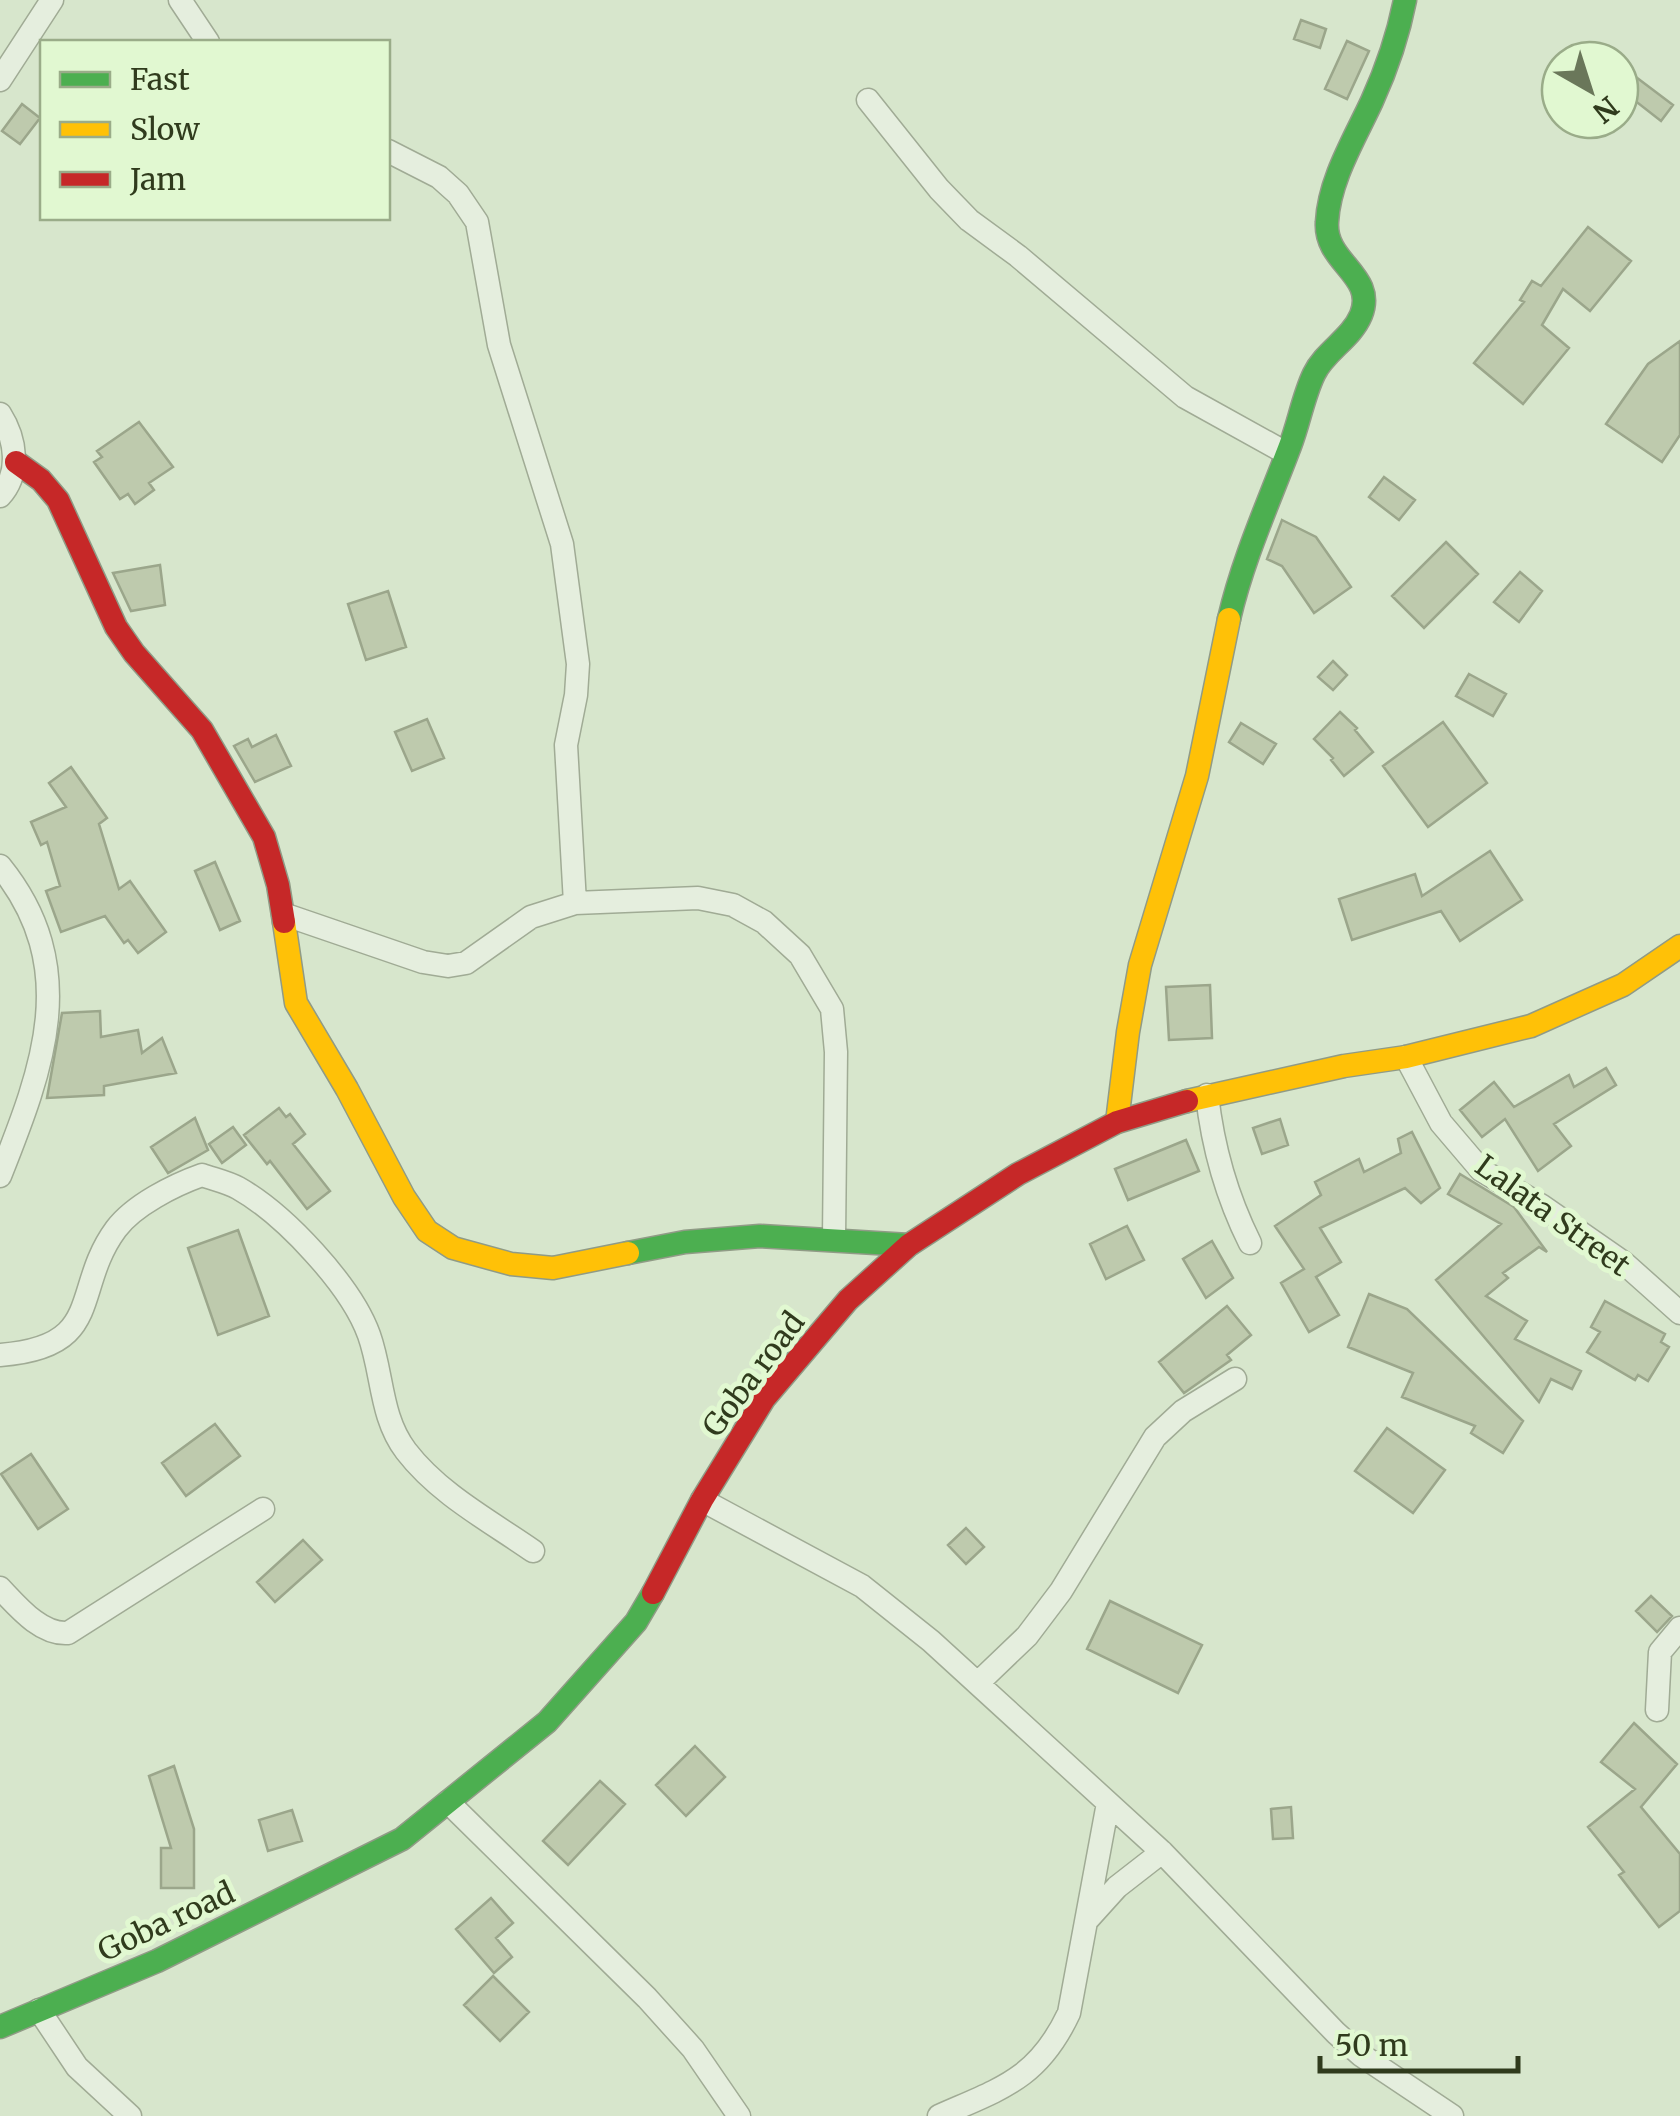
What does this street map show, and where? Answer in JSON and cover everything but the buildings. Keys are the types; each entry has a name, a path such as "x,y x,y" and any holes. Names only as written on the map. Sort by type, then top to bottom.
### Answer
{"street":[{"path":"0,80 52,0"},
{"path":"180,0 207,40"},
{"path":"1117,1122 1126,1029 1146,944 1197,776 1228,624 1248,552 1318,366 1355,327 1364,306 1364,287 1326,244 1325,224 1332,195 1390,63 1405,0"},
{"path":"868,100 969,220 1018,256 1184,397 1286,453"},
{"path":"390,152 439,177 458,194 478,222 499,345 562,544 578,664 566,745 574,903"},
{"path":"0,414 8,426 16,462 0,496"},
{"path":"16,462 41,480 58,500 116,627 202,730 264,837 283,914 296,1003 404,1197 427,1231 454,1248 511,1264 553,1268 685,1242 760,1236 909,1245"},
{"path":"0,866 35,921 50,984 38,1071 29,1105 0,1176"},
{"path":"283,914 423,962 448,966 466,963 532,917 574,903 698,898 733,905 764,922 800,955 832,1009 836,1052 834,1238"},
{"name":"Goba road","path":"0,2027 157,1961 402,1839 547,1722 636,1622 702,1500 764,1399 848,1300 909,1245 1018,1174 1117,1122 1207,1096 1344,1066 1406,1057 1532,1026 1623,984 1680,946"},
{"name":"Lalata Street","path":"1406,1057 1441,1123 1481,1170 1542,1206 1624,1263 1680,1313"},
{"path":"1207,1096 1212,1142 1226,1188 1250,1243"},
{"path":"0,1355 58,1342 74,1326 116,1228 139,1208 202,1175 236,1186 271,1210 324,1261 358,1313 370,1336 394,1431 406,1451 446,1492 533,1551"},
{"path":"979,1682 1027,1636 1061,1591 1155,1438 1183,1411 1235,1379"},
{"path":"702,1500 862,1586 979,1682 1162,1852 1336,2032 1362,2055 1452,2116"},
{"path":"0,1588 54,1634 68,1633 263,1508"},
{"path":"1658,1710 1660,1652 1680,1628"},
{"path":"448,1802 646,1998 692,2048 739,2116"},
{"path":"940,2116 1013,2081 1036,2066 1054,2044 1069,2013 1108,1802"},
{"path":"1089,1918 1117,1887 1162,1852"},
{"path":"39,2010 77,2067 130,2116"}],"traffic: fast":[{"path":"1229,619 1310,383 1361,315 1362,289 1328,236 1329,206 1344,160 1387,64 1405,0"},
{"path":"628,1253 685,1242 760,1236 909,1245"},
{"path":"0,2027 157,1961 402,1839 547,1722 636,1622 653,1593"}],"traffic: slow":[{"path":"1117,1122 1140,965 1197,776 1229,619"},
{"path":"284,922 296,1003 404,1197 427,1231 453,1248 511,1264 553,1268 628,1253"},
{"path":"1187,1101 1344,1066 1406,1057 1531,1026 1623,985 1680,946"}],"traffic: jam":[{"path":"16,462 41,480 58,500 116,627 202,730 264,837 284,922"},
{"path":"653,1593 702,1500 764,1399 848,1300 909,1245 1018,1174 1117,1122 1187,1101"}]}
